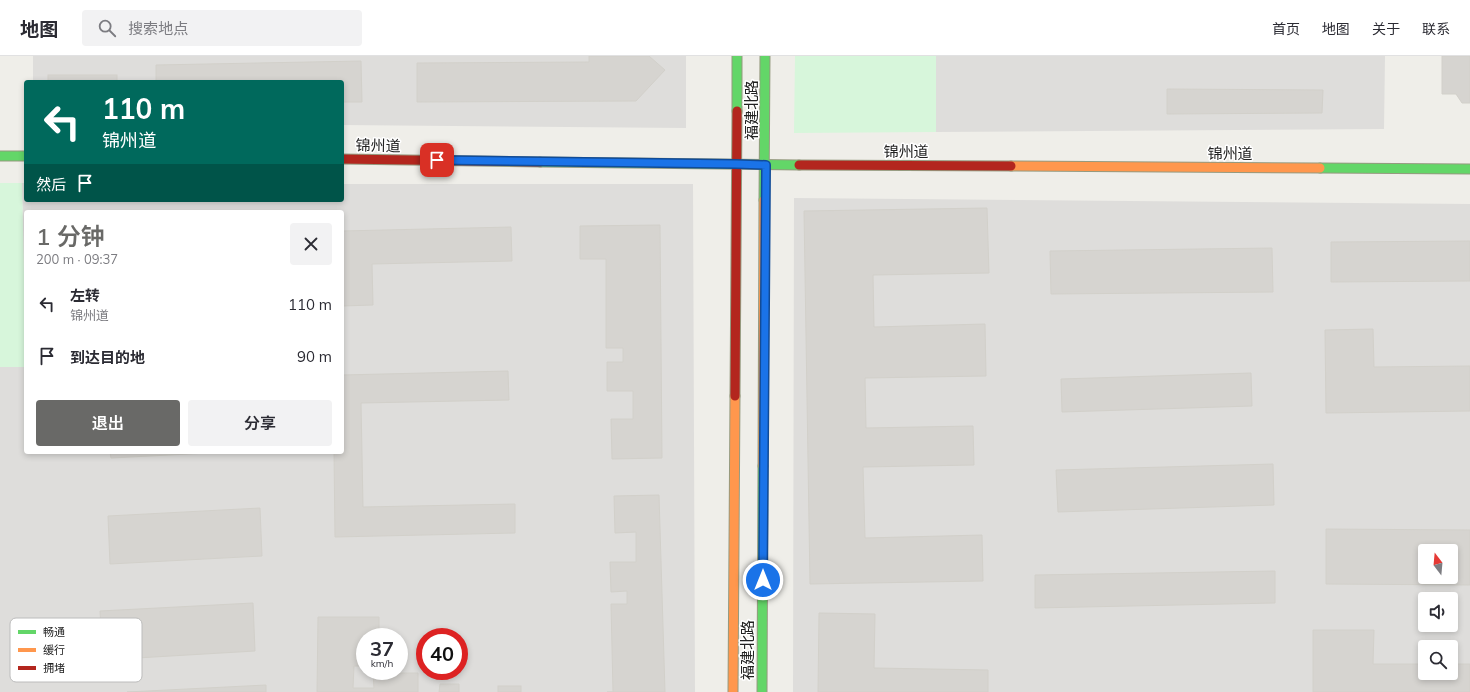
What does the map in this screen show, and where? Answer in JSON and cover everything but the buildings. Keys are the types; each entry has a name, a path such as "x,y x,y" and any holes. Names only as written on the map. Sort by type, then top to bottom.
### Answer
{"street":[{"name":"福建北路","path":"733,692 737,56"},
{"name":"福建北路","path":"762,692 766,165 765,56"},
{"path":"0,156 24,156"},
{"name":"锦州道","path":"344,159 766,165 1470,169"}],"shaded area":[{"path":"33,56 686,56 686,128 344,125 344,80 33,80"},
{"path":"936,56 1385,56 1384,129 936,132"},
{"path":"22,183 24,183 24,202 344,202 344,184 693,184 695,692 0,692 0,367 24,367 24,454 344,454 344,210 24,210 24,275"},
{"path":"794,198 1470,204 1470,692 793,692"}],"green space":[{"path":"795,56 936,56 936,132 794,133"},
{"path":"0,183 22,183 24,367 0,367"}],"traffic: fast":[{"path":"737,56 737,111"},
{"path":"764,200 765,56"},
{"path":"0,156 24,156"},
{"path":"540,162 799,165"},
{"path":"1320,168 1470,169"},
{"path":"762,692 763,466"}],"traffic: slow":[{"path":"1011,166 1320,168"},
{"path":"763,466 764,200"},
{"path":"733,692 735,396"}],"traffic: jam":[{"path":"735,396 737,111"},
{"path":"344,159 540,162"},
{"path":"799,165 1011,166"}],"route":[{"path":"437,160 766,165 763,580"}]}
